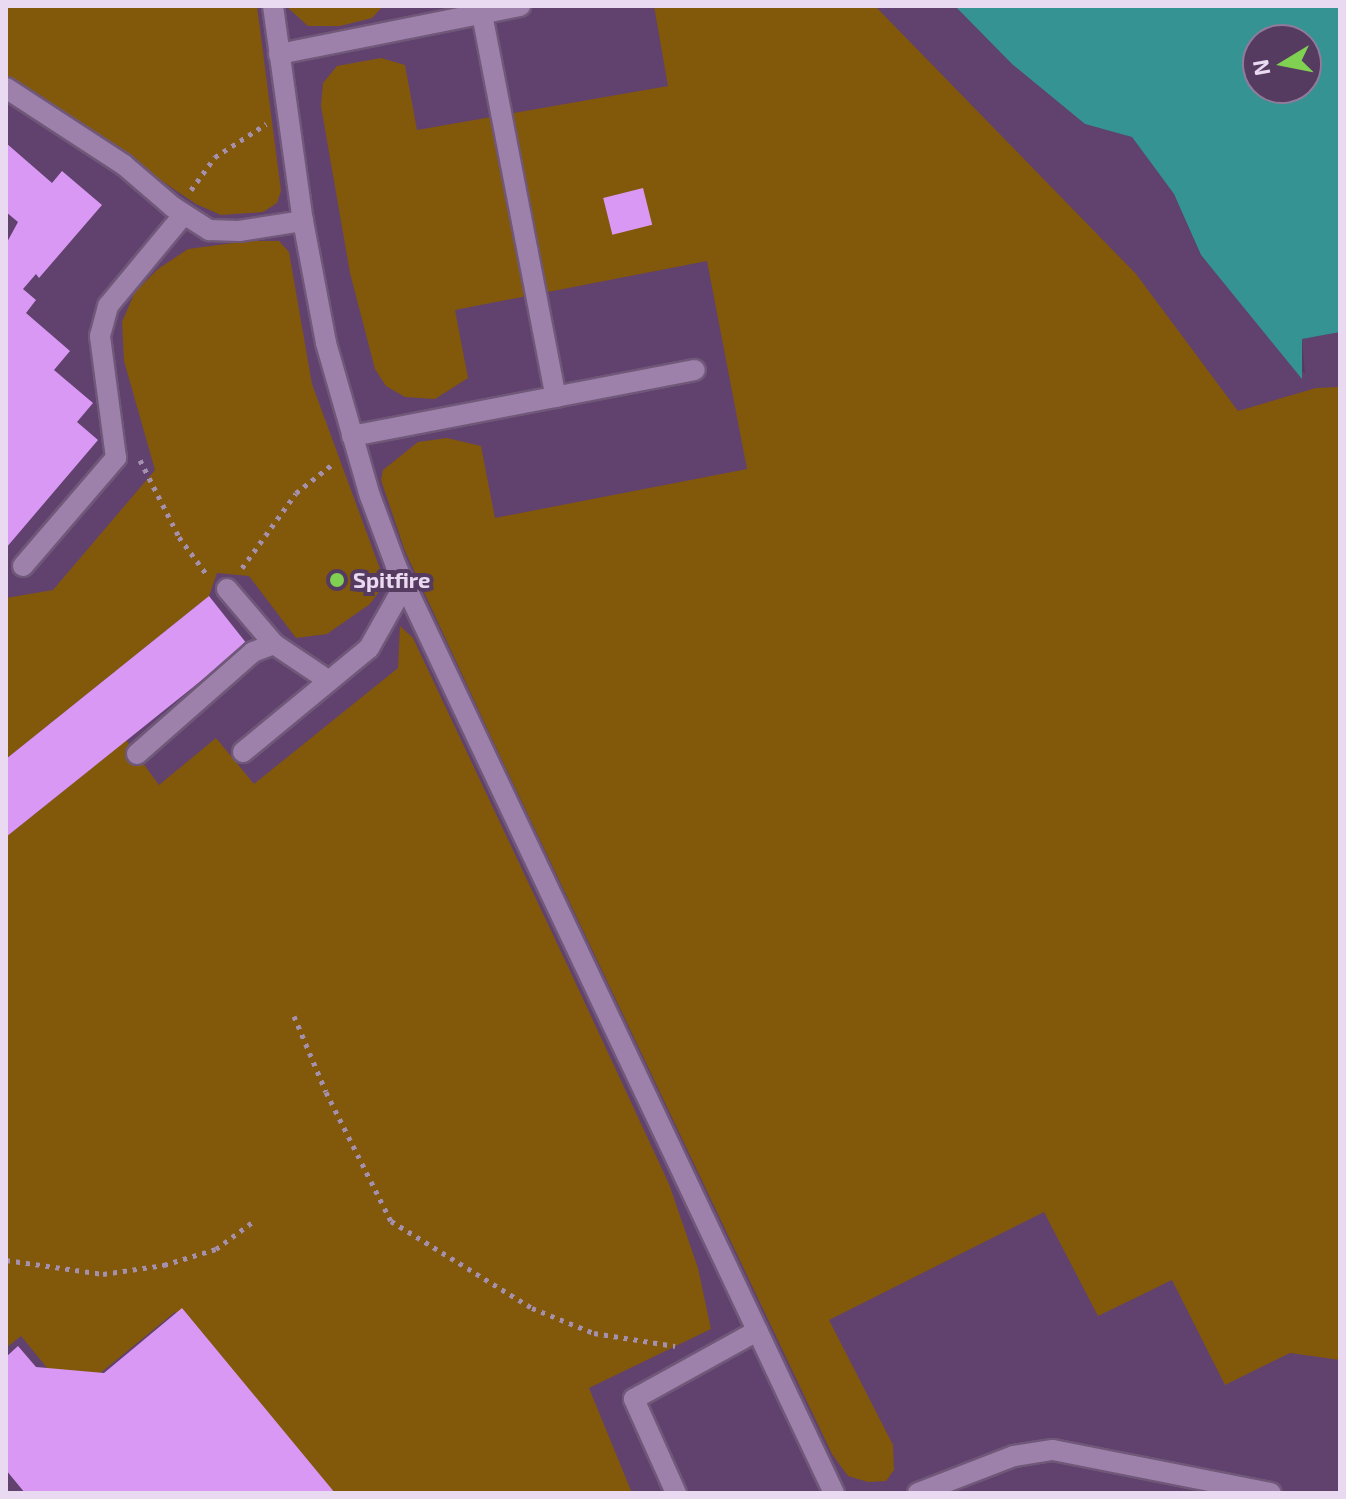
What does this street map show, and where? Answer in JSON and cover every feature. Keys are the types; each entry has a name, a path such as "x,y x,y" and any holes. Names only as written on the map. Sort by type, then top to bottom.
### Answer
{"lane":[{"path":"273,6 303,221 326,343 355,446 405,584 834,1493"},
{"path":"279,54 520,6"},
{"path":"482,14 556,397"},
{"path":"6,88 124,165 184,214 209,230 239,231 303,221"},
{"path":"23,566 116,458 114,431 103,387 100,336 108,306 184,214"},
{"path":"355,446 556,397 695,370"},
{"path":"243,752 369,648 405,584"},
{"path":"227,589 274,644 329,681"},
{"path":"137,754 253,652 274,644"},
{"path":"676,1493 634,1399 757,1331"},
{"path":"918,1493 1014,1456 1053,1450 1271,1493"}],"path":[{"path":"184,214 192,186 215,157 267,124 289,120"},
{"path":"114,431 135,450 179,537 209,578 227,589 296,493 325,466 355,446"},
{"path":"294,1016 391,1221 532,1308 594,1333 646,1338 711,1356"},
{"path":"6,1260 103,1274 164,1265 216,1249 254,1221"}],"shaded area":[{"path":"6,6 955,6 1012,64 1085,124 1132,137 1174,194 1201,256 1305,374 1302,339 1340,332 1340,1493 6,1493"},
{"path":"6,6 257,6 281,191 277,203 263,212 221,215 196,204 6,76"},
{"path":"286,6 383,6 372,18 340,26 308,26"},
{"path":"654,6 875,6 1136,274 1238,411 1316,388 1340,387 1340,1360 1290,1353 1225,1385 1172,1280 1098,1316 1044,1212 829,1320 893,1445 894,1470 886,1481 868,1482 848,1476 832,1454 405,551 381,480 383,470 418,442 447,438 481,446 495,518 747,469 707,261 455,310 468,378 435,399 405,397 386,386 375,369 350,273 321,106 323,83 337,66 381,58 405,65 417,130 668,86"},
{"path":"955,6 1340,6 1340,332 1302,339 1302,379 1201,255 1174,194 1132,137 1085,124 1012,64"},
{"path":"248,241 279,241 289,252 312,384 383,577 380,590 370,604 327,634 296,638 249,576 217,573 209,596 6,759 6,598 53,590 155,470 124,361 122,322 135,292 158,269 188,249"},
{"path":"400,626 413,638 669,1184 698,1268 711,1329 589,1388 632,1493 324,1493 175,1312 71,1397 21,1336 6,1348 6,837 126,740 159,785 216,738 254,784 398,668"}],"building":[{"path":"6,143 52,183 62,171 102,205 39,278 36,274 23,289 36,300 26,313 70,351 54,370 93,403 77,422 98,440 6,548 6,244 18,222 6,212"},
{"path":"643,188 652,225 612,235 603,198"},
{"path":"209,596 247,644 6,837 6,759"},
{"path":"182,1308 335,1493 25,1493 6,1470 6,1357 18,1346 36,1367 104,1373"}],"place":[{"name":"Spitfire","path":"337,580"}]}
